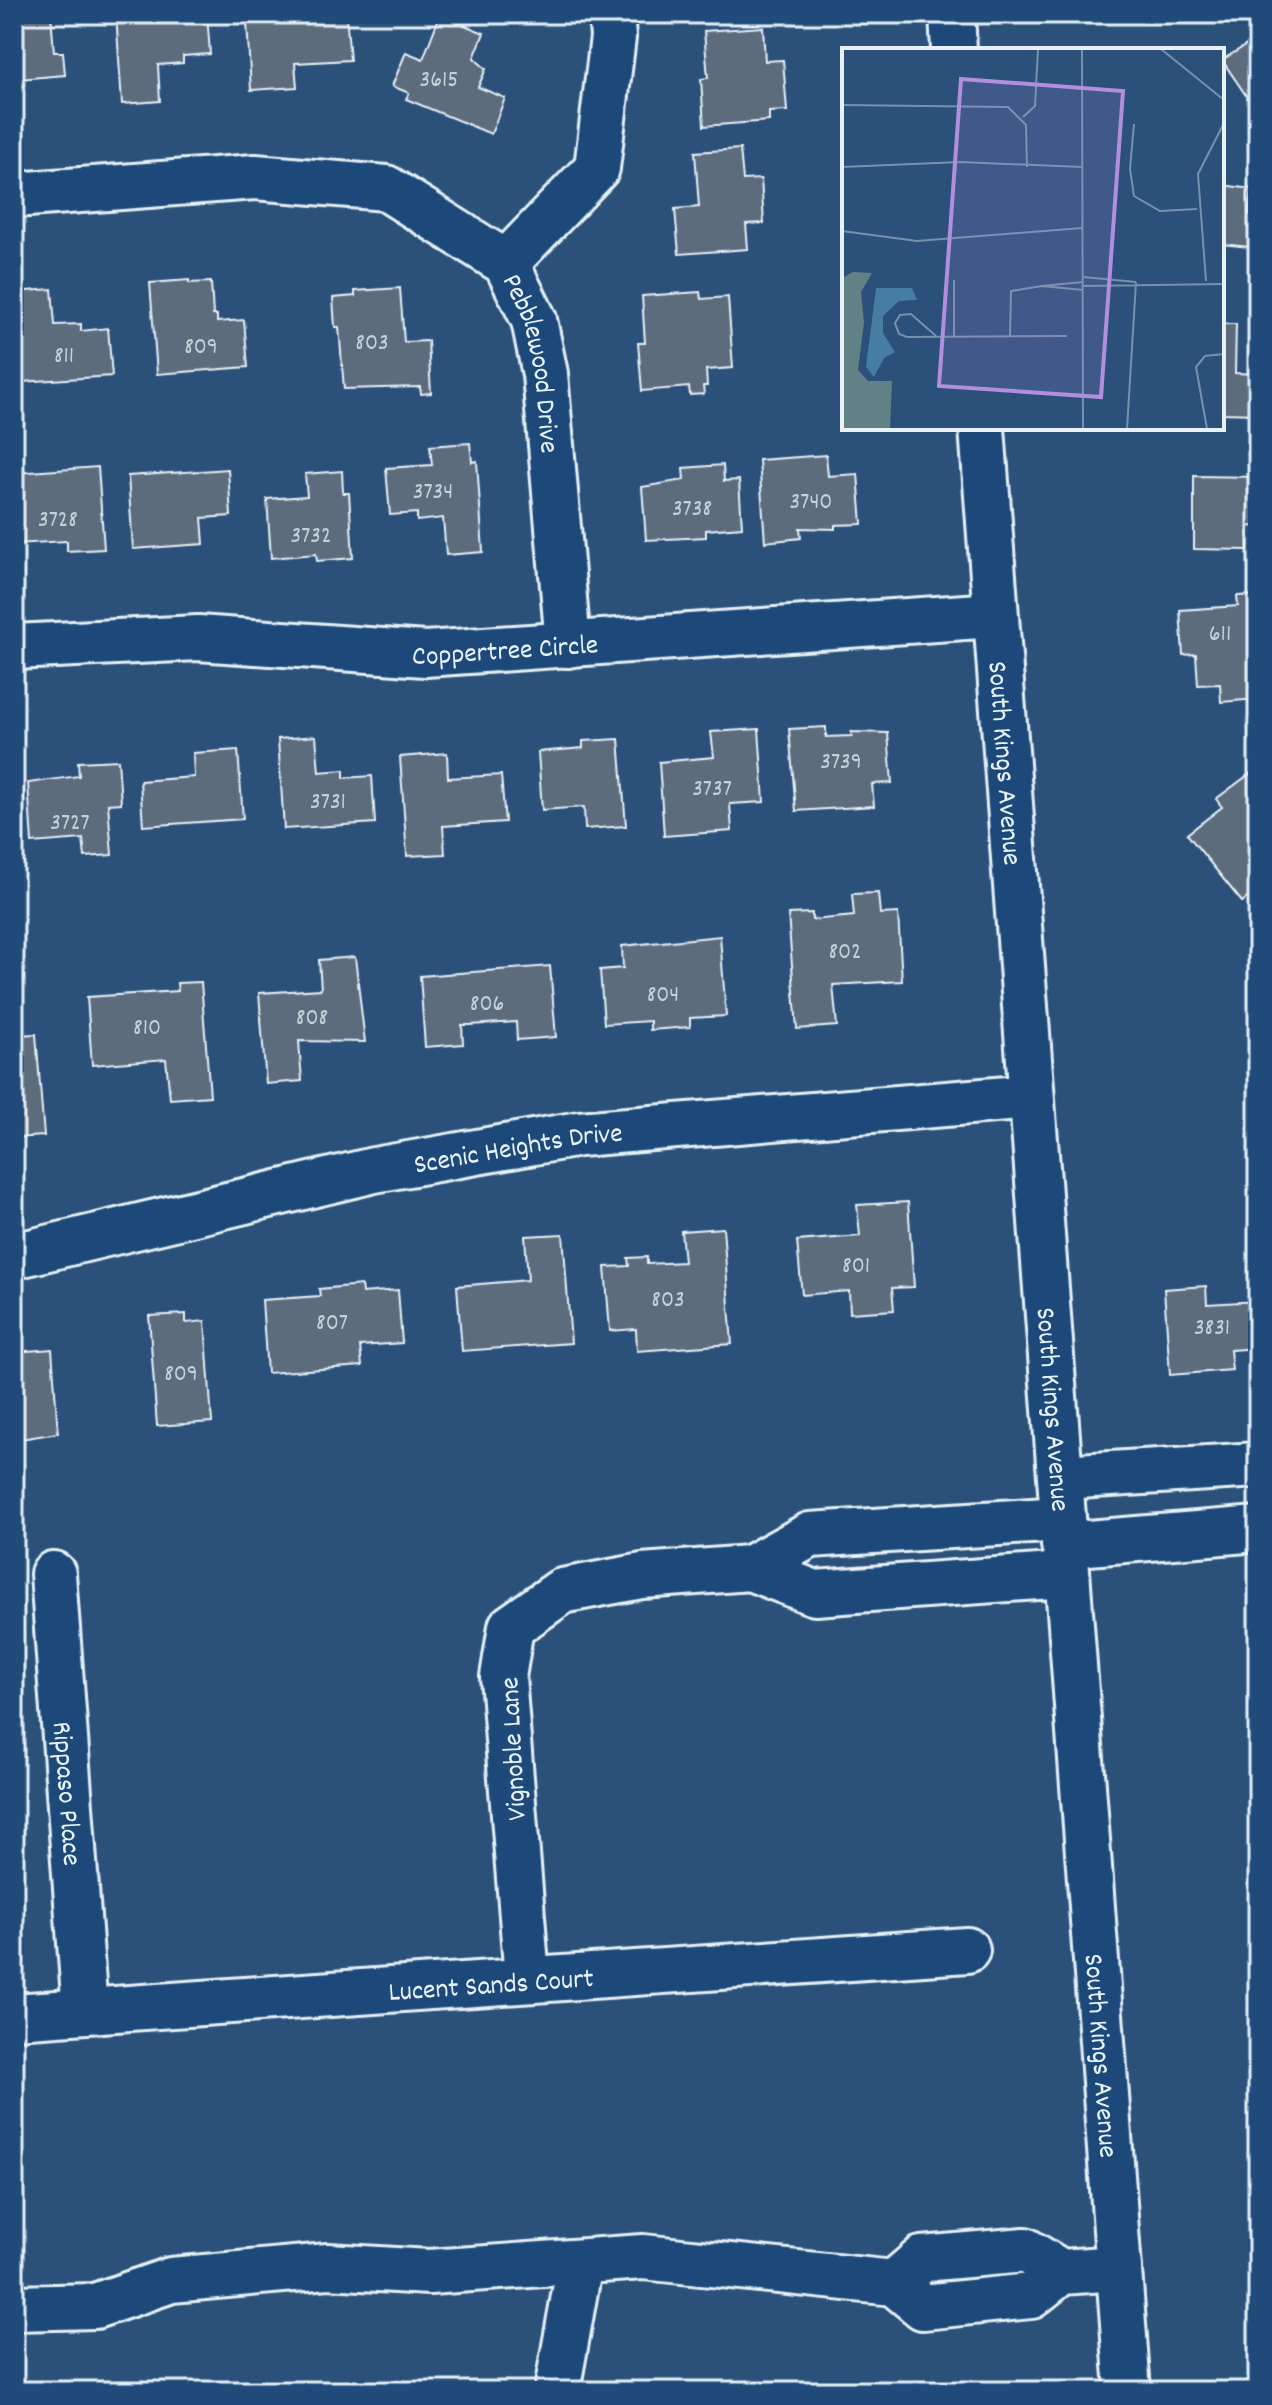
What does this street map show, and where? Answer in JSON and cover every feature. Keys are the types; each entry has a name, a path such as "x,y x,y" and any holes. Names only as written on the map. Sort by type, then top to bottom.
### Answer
{"street":[{"path":"506,263 597,168 613,37 611,14"},
{"path":"952,14 954,48"},
{"name":"Pebblewood Drive","path":"14,195 255,177 386,188 506,263 534,320 545,374 568,645"},
{"name":"South Kings Avenue","path":"982,430 1128,2391"},
{"name":"Coppertree Circle","path":"14,647 198,638 425,654 995,615"},
{"name":"Scenic Heights Drive","path":"14,1256 374,1170 579,1134 1031,1097"},
{"path":"1063,1529 1258,1465"},
{"path":"1063,1529 1258,1529"},
{"name":"Vignoble Lane","path":"750,1568 815,1593 1063,1529"},
{"name":"Vignoble Lane","path":"527,1979 503,1677 511,1627 562,1591 642,1576 750,1568 810,1535 1063,1529"},
{"name":"Rippaso Place","path":"53,1574 85,2011"},
{"name":"Lucent Sands Court","path":"14,2016 967,1950"},
{"path":"14,2308 95,2306 171,2280 261,2269 328,2266 429,2272 643,2257 894,2283 922,2259 1025,2250 1061,2272 1119,2268"},
{"path":"557,2391 580,2263"}],"building":[{"path":"15,14 51,14 54,52 63,52 65,75 19,79"},
{"path":"116,14 207,14 210,54 183,56 183,63 158,65 160,101 122,104"},
{"path":"286,14 346,14 350,60 295,63 297,87 251,90 247,22 287,19"},
{"path":"440,15 484,33 474,58 486,69 478,87 505,98 491,134 406,99 409,93 392,86 406,52 423,59"},
{"path":"763,27 765,61 783,60 787,111 769,112 769,121 704,126 701,79 708,78 704,31"},
{"path":"1258,38 1258,113 1224,63 1224,59"},
{"path":"740,149 743,180 761,179 764,223 746,224 748,249 679,254 675,209 699,207 695,152"},
{"path":"1224,185 1252,189 1249,214 1258,215 1258,248 1224,244"},
{"path":"189,280 189,283 211,282 213,315 217,315 217,322 244,320 248,367 157,374 150,283"},
{"path":"400,288 404,342 428,341 431,393 421,394 420,387 344,389 339,327 335,327 333,298 355,296 355,291"},
{"path":"52,289 55,325 81,324 81,331 108,328 112,376 21,382 14,292"},
{"path":"700,292 701,299 728,297 733,368 706,370 704,394 690,395 689,387 642,391 638,343 645,343 642,296"},
{"path":"1224,324 1236,324 1235,373 1258,374 1258,414 1224,413"},
{"path":"470,443 472,462 477,461 483,552 446,555 443,518 417,521 417,513 390,515 386,468 432,465 430,446"},
{"path":"826,455 828,476 858,474 862,524 835,525 835,529 800,528 801,538 765,542 759,460"},
{"path":"723,465 724,481 739,480 742,527 706,530 706,537 646,540 642,487 684,480 683,468"},
{"path":"98,467 104,549 67,551 67,541 14,544 16,473"},
{"path":"228,469 231,516 202,518 204,544 133,549 128,476"},
{"path":"342,471 343,493 349,493 353,558 317,561 316,554 271,558 267,499 307,496 305,474"},
{"path":"1194,476 1258,477 1258,527 1249,526 1248,550 1194,549"},
{"path":"1258,595 1258,699 1221,702 1220,684 1198,685 1196,654 1183,655 1180,610 1238,606 1237,596"},
{"path":"826,727 826,737 852,736 851,732 888,733 892,783 872,784 874,806 796,811 789,729"},
{"path":"759,729 764,802 730,804 732,831 664,836 659,762 714,757 711,732"},
{"path":"316,736 319,772 344,770 344,778 372,776 375,823 284,829 278,739"},
{"path":"619,739 626,826 585,829 584,807 542,810 538,752 583,748 583,741"},
{"path":"238,750 243,819 143,826 140,781 194,777 193,753"},
{"path":"447,753 448,778 501,775 505,822 443,826 445,854 407,856 400,757"},
{"path":"118,760 121,803 108,804 112,855 85,857 83,839 32,843 28,783 79,776 78,762"},
{"path":"1251,773 1258,783 1258,890 1242,902 1187,834 1222,807 1216,799"},
{"path":"878,893 880,914 898,913 902,981 833,985 837,1026 797,1029 788,914 812,913 812,920 854,916 852,894"},
{"path":"720,936 726,1016 690,1018 690,1027 650,1030 650,1021 604,1024 600,970 623,968 622,946"},
{"path":"355,957 365,1042 299,1041 302,1081 266,1084 259,993 321,989 319,960"},
{"path":"550,966 556,1037 517,1040 516,1022 462,1025 463,1044 425,1047 420,976"},
{"path":"201,982 210,1096 170,1099 166,1059 92,1065 87,997 178,991 177,983"},
{"path":"36,1034 44,1136 14,1138 14,1035"},
{"path":"908,1202 914,1287 892,1288 894,1310 850,1313 849,1291 802,1295 797,1241 860,1236 857,1205"},
{"path":"723,1228 732,1344 637,1351 636,1329 610,1331 605,1267 629,1266 628,1258 647,1257 647,1264 684,1262 681,1231"},
{"path":"563,1234 571,1343 462,1351 457,1286 528,1280 525,1236"},
{"path":"361,1285 362,1293 398,1290 402,1343 360,1346 362,1366 267,1373 262,1300 320,1296 319,1289"},
{"path":"1206,1286 1207,1304 1258,1301 1258,1348 1230,1350 1232,1370 1170,1375 1164,1289"},
{"path":"186,1314 186,1323 205,1321 212,1422 157,1426 149,1316"},
{"path":"52,1349 58,1433 14,1440 14,1352"},
{"path":"1251,2253 1258,2253 1258,2302 1251,2302"}]}
